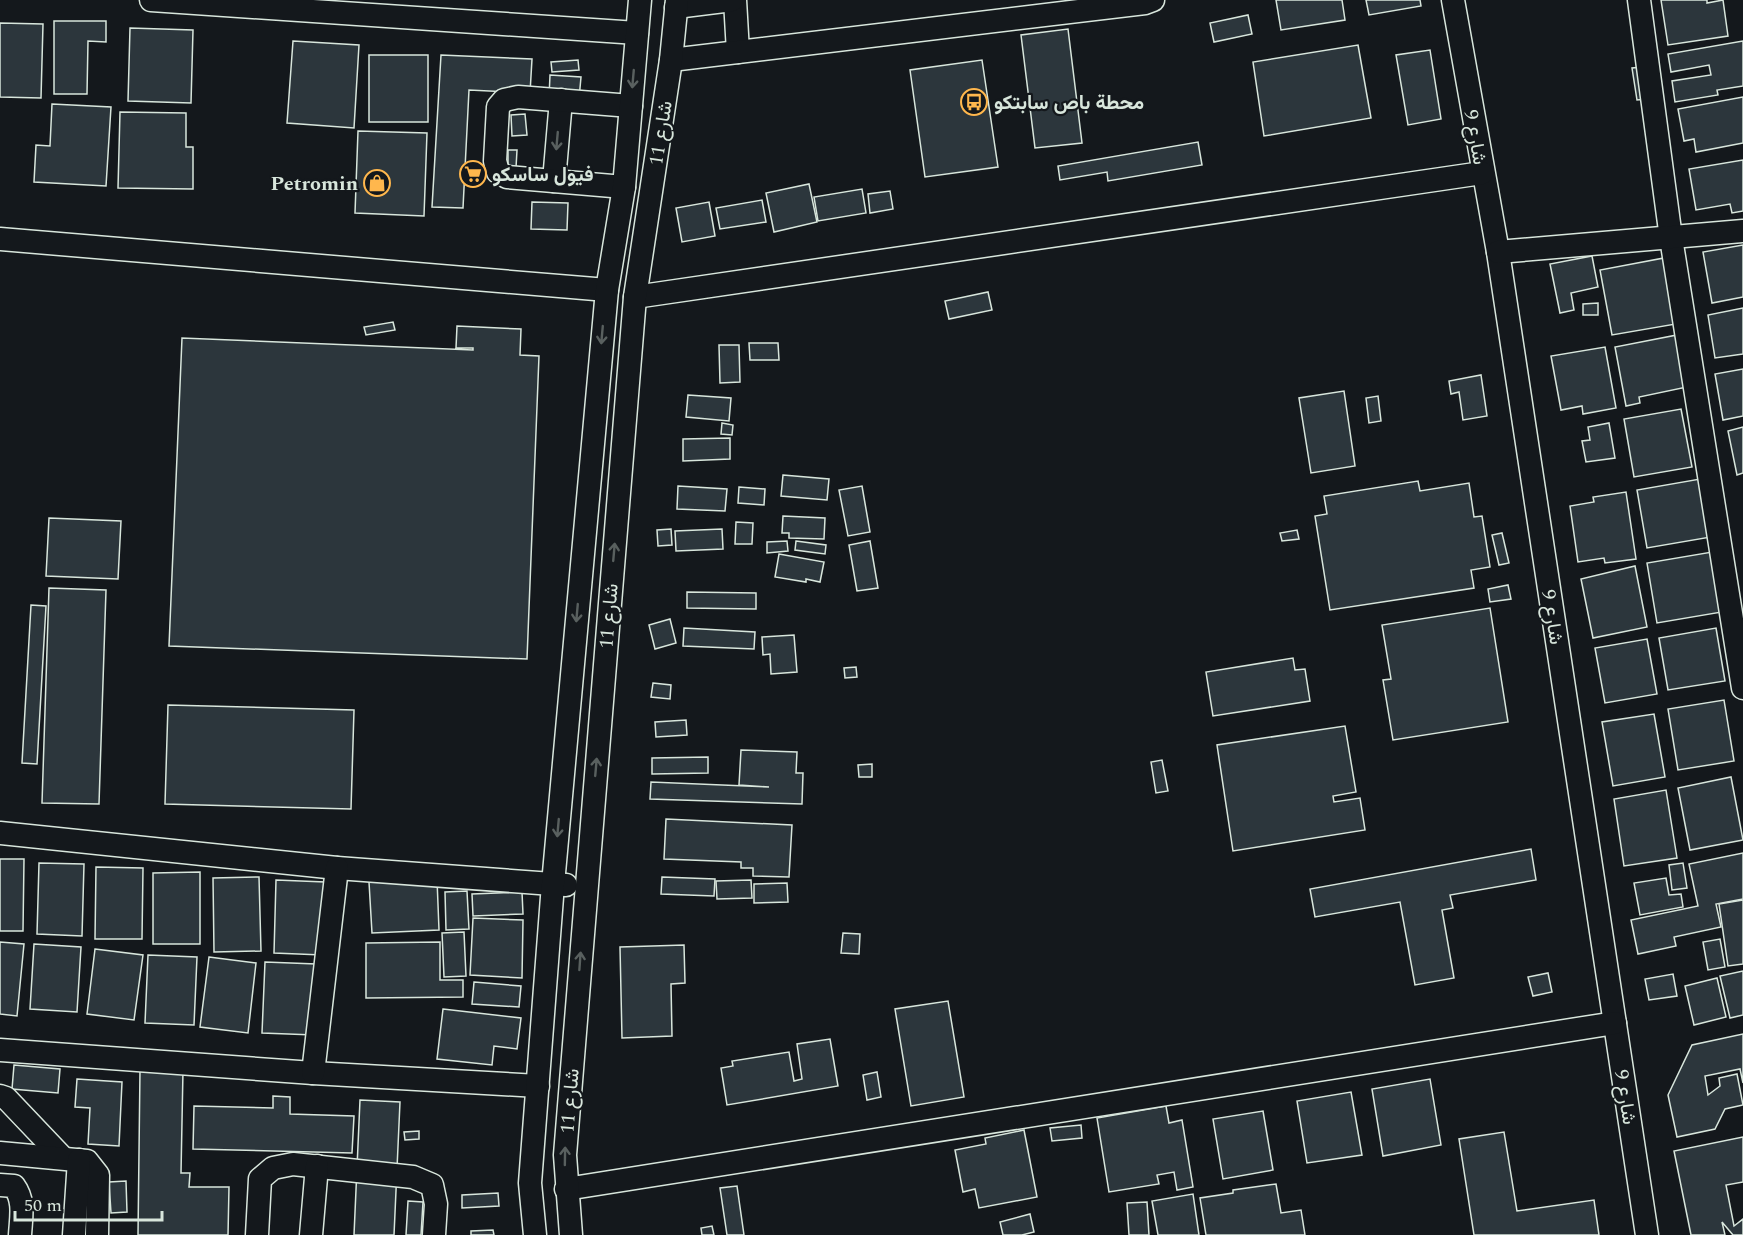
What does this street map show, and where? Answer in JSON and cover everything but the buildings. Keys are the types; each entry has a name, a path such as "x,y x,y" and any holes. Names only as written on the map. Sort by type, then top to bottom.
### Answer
{"street":[{"path":"161,0 402,9 637,33"},
{"name":"شارع 11","path":"535,1235 530,1183 553,884 607,290 624,187 640,0"},
{"path":"676,3 734,0 738,52"},
{"path":"671,60 1153,0"},
{"name":"شارع 9","path":"1453,0 1482,173 1498,252 1647,1235"},
{"path":"1640,0 1671,238 1743,683"},
{"name":"شارع 11","path":"571,1235 565,1155 635,297 671,60 676,3"},
{"path":"624,187 507,177 498,172 495,161 498,107 504,100 518,97 631,106"},
{"path":"554,181 561,100"},
{"path":"635,297 1482,173"},
{"path":"1498,252 1743,231"},
{"path":"0,239 607,290"},
{"path":"0,833 337,868 586,888"},
{"path":"313,1073 337,868"},
{"path":"566,1189 1615,1023"},
{"path":"0,1050 313,1073 538,1086"},
{"path":"0,1096 6,1098 71,1159 74,1235"},
{"path":"0,1153 87,1161 98,1175 97,1235"},
{"path":"256,1235 260,1179 273,1168 293,1164 413,1177 432,1185 436,1204 434,1235"},
{"path":"311,1235 317,1166"},
{"path":"0,1185 14,1186 19,1193 22,1201 20,1235"}],"place":[{"name":"محطة باص سابتكو","path":"974,102"},
{"name":"فيول ساسكو","path":"473,174"},
{"name":"Petromin","path":"377,183"}]}
